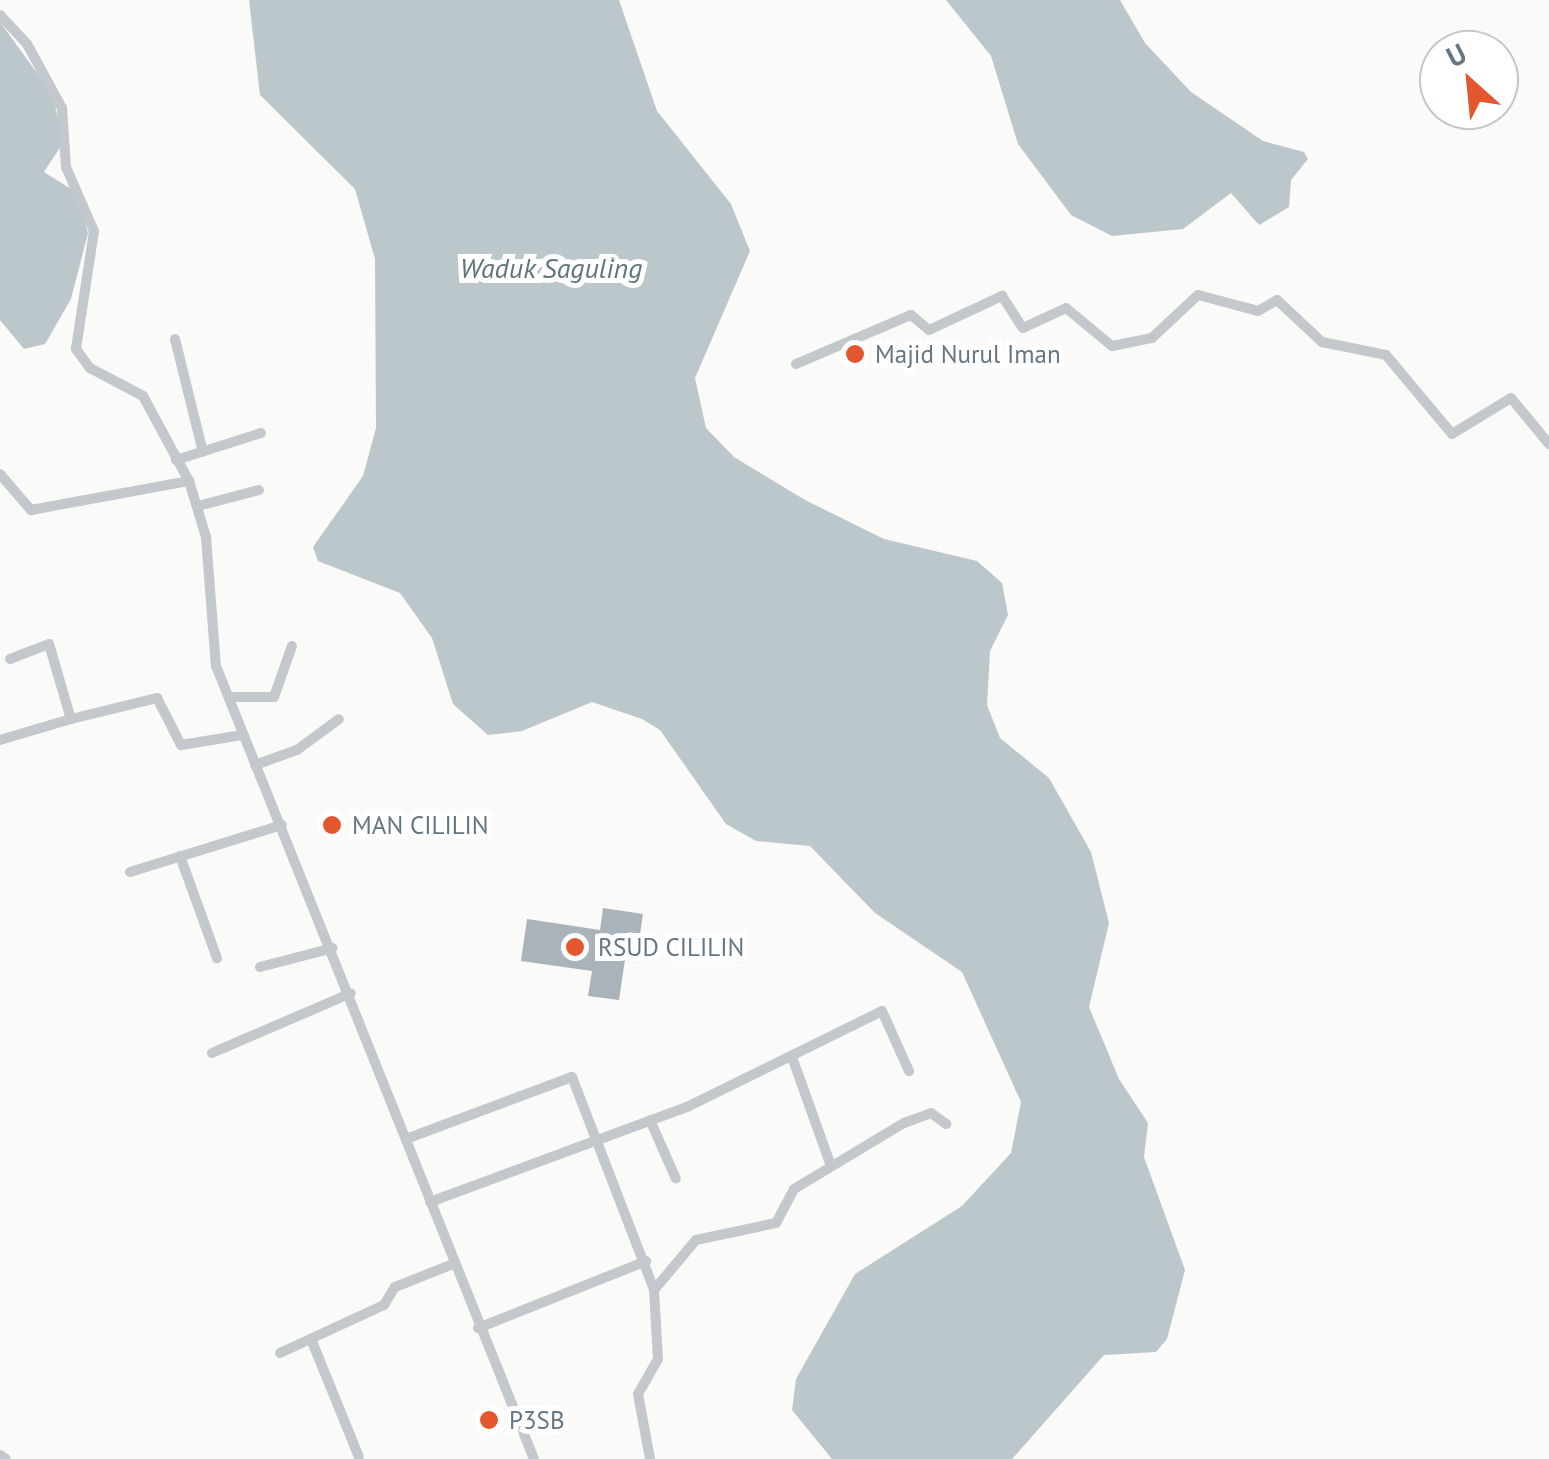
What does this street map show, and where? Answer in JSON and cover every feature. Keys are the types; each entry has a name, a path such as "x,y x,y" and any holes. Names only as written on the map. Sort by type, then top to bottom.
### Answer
{"street":[{"path":"0,15 27,44 62,108 66,167 94,231 73,333 79,356 143,396 189,482 198,506 212,648 228,697 333,948 478,1328 534,1459"},
{"path":"796,364 911,315 930,330 1002,296 1023,328 1066,308 1112,346 1152,338 1198,295 1258,311 1276,300 1322,342 1386,355 1452,434 1510,398 1549,444"},
{"path":"174,339 203,452"},
{"path":"176,460 261,432"},
{"path":"0,474 18,502 37,510 189,482"},
{"path":"198,506 260,490"},
{"path":"10,659 49,644 70,719"},
{"path":"228,697 274,696 292,646"},
{"path":"0,740 157,698 182,746 242,735"},
{"path":"255,764 297,750 338,720"},
{"path":"130,872 282,825"},
{"path":"180,856 216,958"},
{"path":"260,968 333,948"},
{"path":"212,1053 351,993"},
{"path":"430,1202 650,1120 884,1012 909,1070"},
{"path":"792,1056 831,1166"},
{"path":"406,1138 570,1076 593,1140 646,1261 654,1290 658,1359 638,1394 650,1459"},
{"path":"654,1290 696,1240 776,1223 794,1189 818,1182 831,1166 926,1114 946,1124"},
{"path":"650,1120 676,1179"},
{"path":"478,1328 646,1261"},
{"path":"280,1353 384,1305 395,1287 453,1264"},
{"path":"311,1338 359,1457"}],"water":[{"name":"Waduk Saguling","path":"249,0 619,0 657,111 731,204 750,251 695,378 706,428 734,457 805,500 884,539 977,561 1002,583 1008,615 990,651 987,705 1000,738 1049,778 1091,852 1109,923 1089,1007 1119,1079 1148,1123 1144,1157 1185,1270 1167,1339 1156,1352 1104,1355 1012,1459 832,1459 792,1410 796,1379 855,1274 962,1206 1011,1153 1021,1102 962,972 875,913 810,846 756,841 726,824 660,730 642,719 592,702 522,731 488,735 453,704 432,638 400,593 318,561 313,547 363,476 376,428 375,259 355,189 260,95"},
{"path":"946,0 1120,0 1145,43 1191,92 1263,141 1304,152 1308,159 1291,180 1289,207 1259,225 1231,193 1183,229 1112,236 1071,215 1018,144 991,56"},
{"path":"0,22 53,95 63,143 44,172 76,192 88,233 71,299 45,344 24,349 0,320"}],"building":[{"name":"RSUD CILILIN","path":"603,908 643,914 640,934 629,932 619,1000 588,996 592,971 521,961 527,919 600,930"}],"place":[{"name":"Majid Nurul Iman","path":"855,354"},
{"name":"MAN CILILIN","path":"332,825"},
{"name":"RSUD CILILIN","path":"575,947"},
{"name":"P3SB","path":"489,1420"}]}
